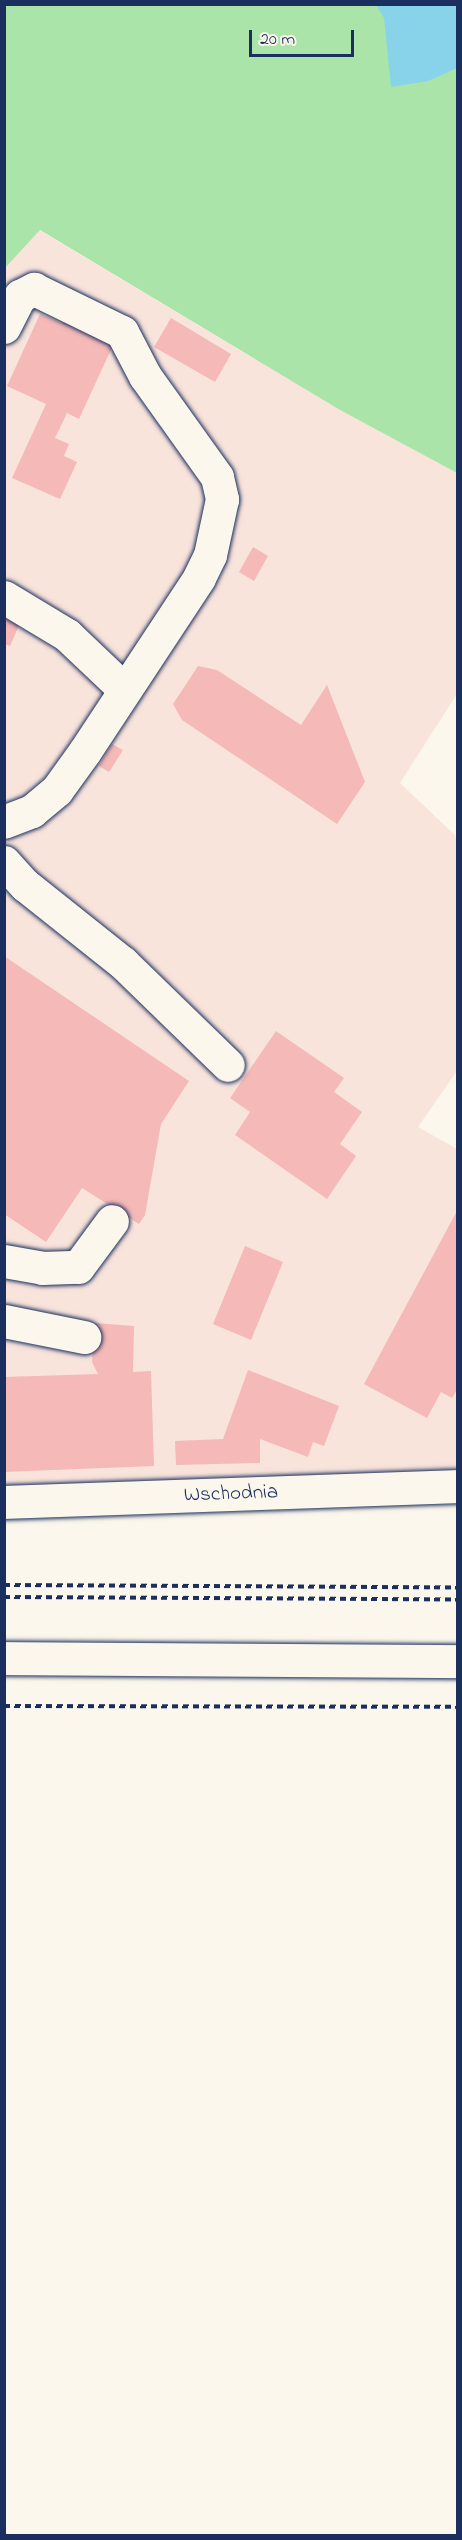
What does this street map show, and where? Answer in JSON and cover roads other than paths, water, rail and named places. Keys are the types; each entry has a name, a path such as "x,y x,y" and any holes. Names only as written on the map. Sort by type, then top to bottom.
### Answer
{"street":[{"path":"4,327 20,296 34,289 122,332 144,376 221,489 210,555 124,689 57,790 32,811 4,822"},
{"path":"4,597 67,635 124,689"},
{"path":"4,862 25,885 123,963 228,1065"},
{"path":"4,1261 42,1268 78,1268 112,1221"},
{"path":"4,1322 84,1337"},
{"name":"Wschodnia","path":"4,1502 458,1486"},
{"path":"4,1658 458,1661"}],"water":[{"path":"376,5 457,5 457,68 428,81 391,87 384,18"}]}
